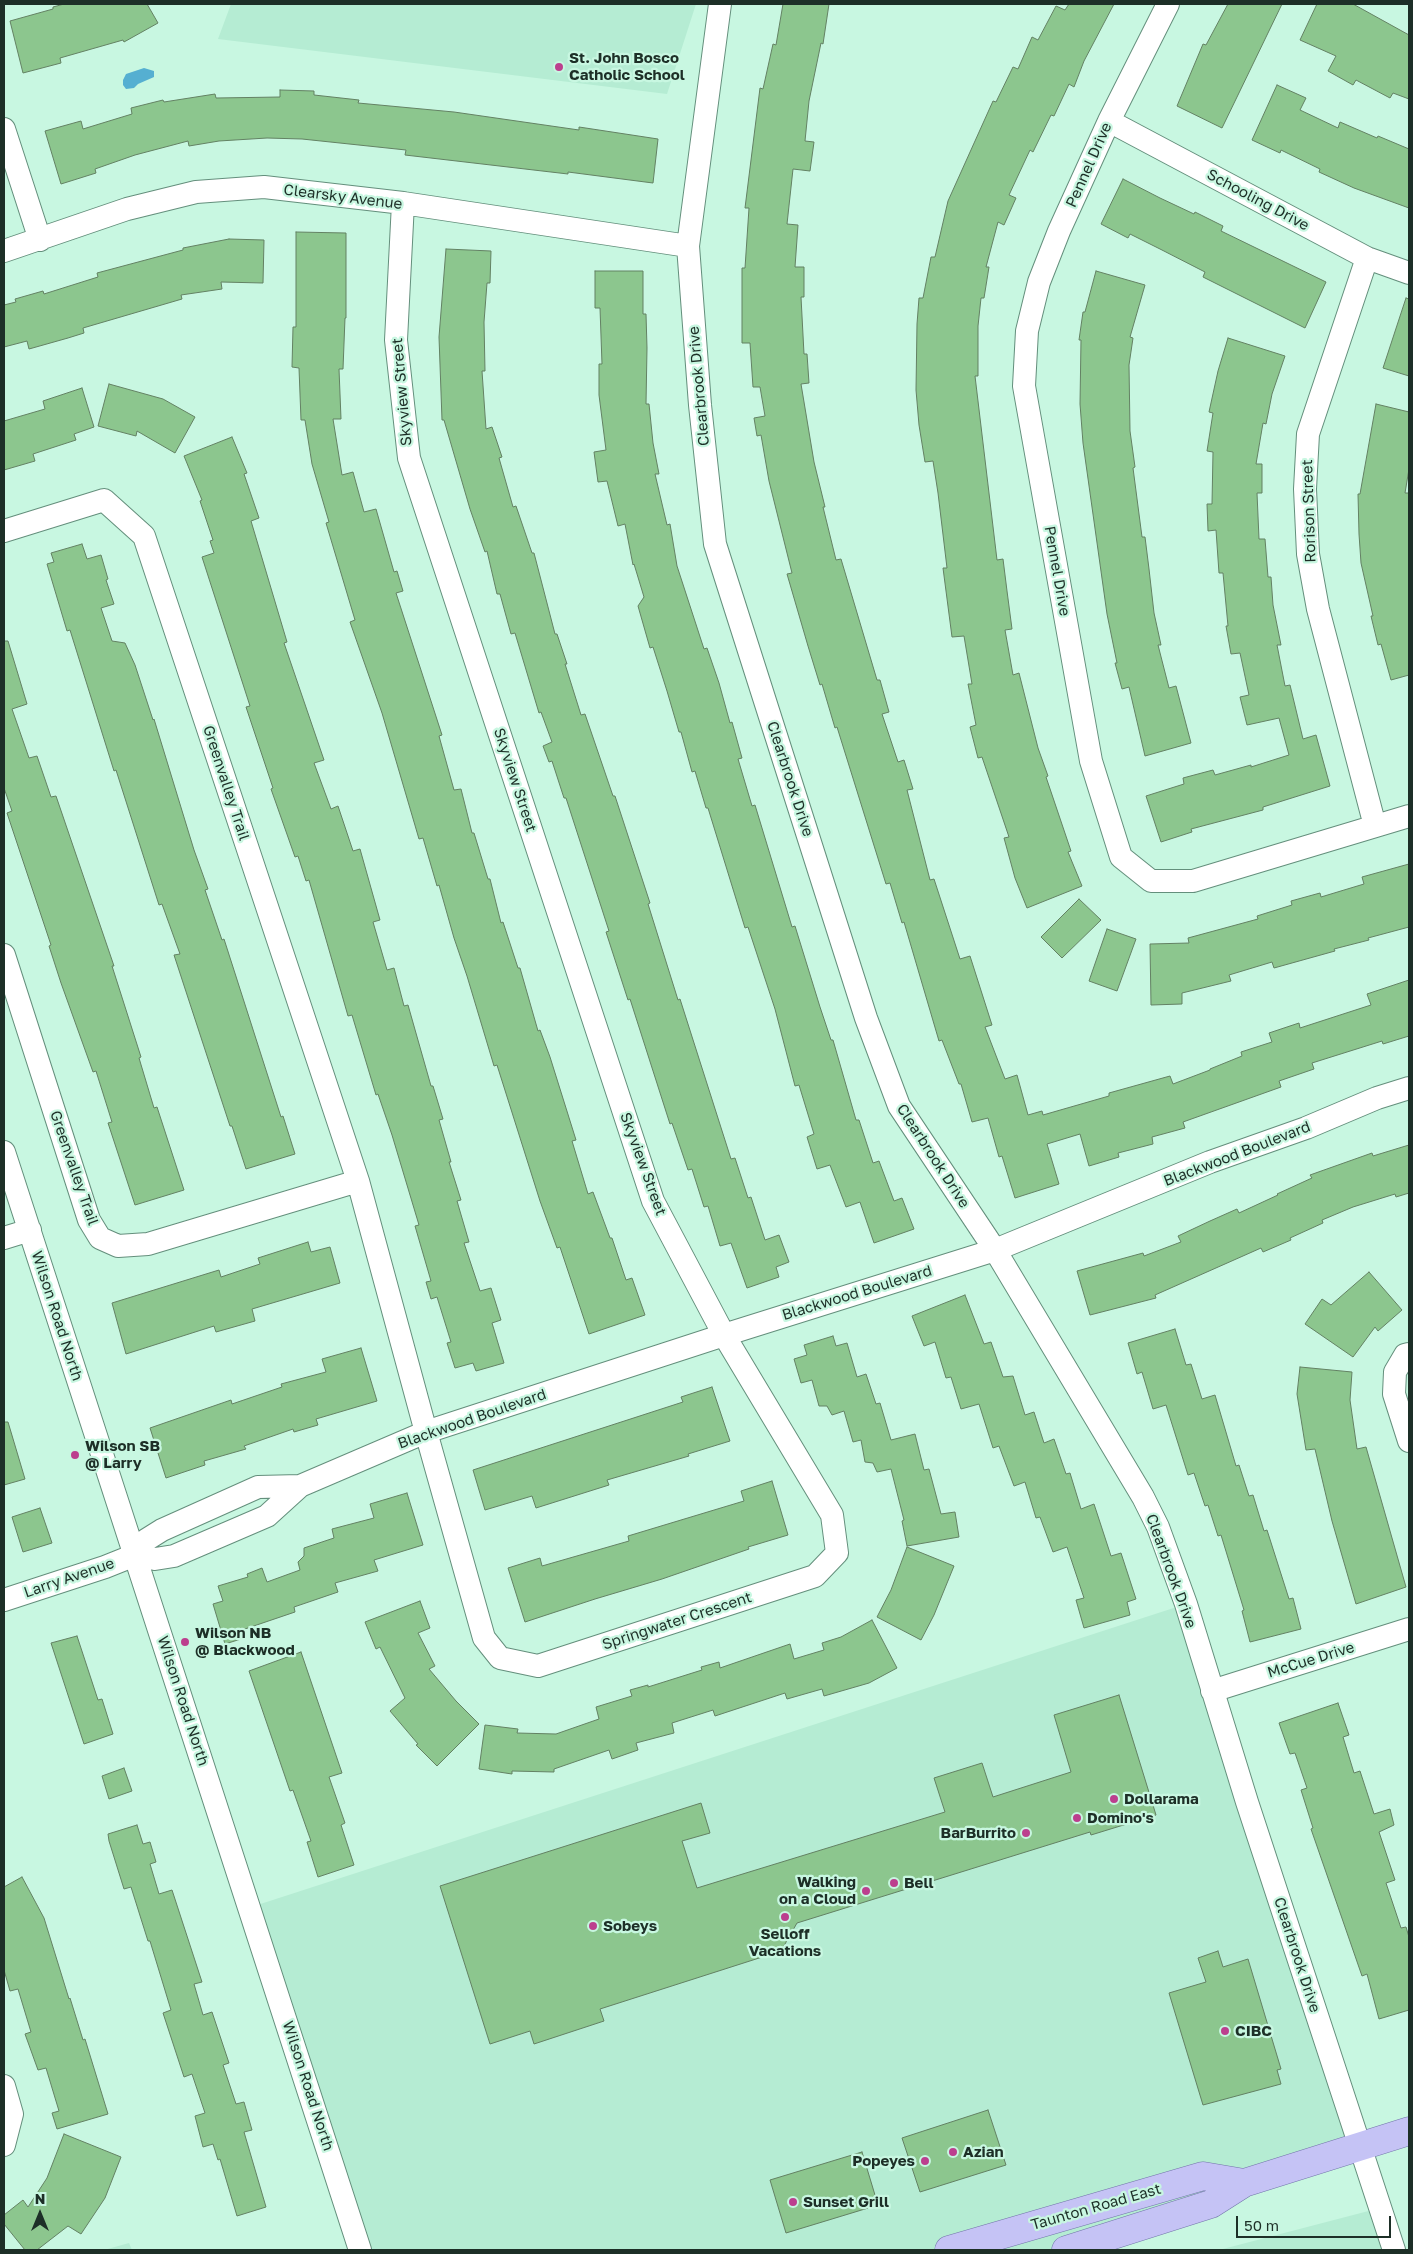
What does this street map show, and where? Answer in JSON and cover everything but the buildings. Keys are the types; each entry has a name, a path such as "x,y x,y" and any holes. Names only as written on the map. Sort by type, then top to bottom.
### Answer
{"main road":[{"name":"Taunton Road East","path":"1066,2250 1211,2204 1244,2183 1409,2131"},
{"name":"Taunton Road East","path":"949,2250 1203,2176 1244,2183"}],"street":[{"name":"Clearbrook Drive","path":"720,4 688,246 700,405 715,544 866,1018 899,1106 995,1250 1143,1497 1158,1527 1186,1604 1212,1691 1394,2250"},
{"name":"Pennel Drive","path":"1168,4 1109,121 1059,231 1039,282 1027,331 1024,386 1091,761 1121,857 1151,881 1193,881 1409,816"},
{"name":"Schooling Drive","path":"1109,121 1367,258 1409,273"},
{"path":"4,129 40,240"},
{"name":"Clearsky Avenue","path":"4,252 127,209 196,192 264,188 403,203 688,246"},
{"name":"Skyview Street","path":"403,203 396,340 409,458 653,1202 724,1335"},
{"name":"Rorison Street","path":"1367,258 1308,434 1305,489 1308,554 1318,610 1375,826"},
{"name":"Greenvalley Trail","path":"4,531 104,500 144,536 358,1181 426,1432"},
{"name":"Greenvalley Trail","path":"4,955 89,1220 100,1238 118,1246 148,1244 358,1181"},
{"name":"Blackwood Boulevard","path":"300,1486 258,1487 162,1530 146,1540 135,1555 155,1559 174,1556 267,1516 300,1486 426,1432 724,1335 995,1250 1210,1162 1306,1128 1377,1098 1409,1088"},
{"name":"Wilson Road North","path":"4,1152 360,2250"},
{"path":"4,1238 30,1230"},
{"name":"Springwater Crescent","path":"426,1432 484,1638 500,1658 538,1666 548,1663 814,1576 837,1552 832,1515 724,1335"},
{"path":"1409,1354 1405,1355 1394,1372 1394,1394 1409,1441"},
{"name":"Larry Avenue","path":"4,1600 135,1555"},
{"name":"McCue Drive","path":"1212,1691 1409,1629"},
{"path":"4,2086 12,2114 4,2145"}],"shaded area":[{"name":"St. John Bosco Catholic School","path":"231,4 696,4 667,94 218,39"},
{"path":"1186,1604 1359,2147 1066,2250 360,2250 245,1909"},
{"path":"1380,2208 1393,2250 1219,2250"},
{"path":"129,2243 132,2250 104,2250"}],"water":[{"path":"144,68 154,71 154,77 138,84 134,88 126,89 123,85 123,80 126,74"}],"place":[{"name":"St. John Bosco Catholic School","path":"559,67"},
{"name":"Wilson SB @ Larry","path":"75,1455"},
{"name":"Wilson NB @ Blackwood","path":"185,1642"},
{"name":"Dollarama","path":"1114,1799"},
{"name":"Domino's","path":"1077,1818"},
{"name":"BarBurrito","path":"1026,1833"},
{"name":"Bell","path":"894,1883"},
{"name":"Walking on a Cloud","path":"866,1891"},
{"name":"Selloff Vacations","path":"785,1917"},
{"name":"Sobeys","path":"593,1926"},
{"name":"CIBC","path":"1225,2031"},
{"name":"Azian","path":"953,2152"},
{"name":"Popeyes","path":"925,2161"},
{"name":"Sunset Grill","path":"793,2202"}]}
